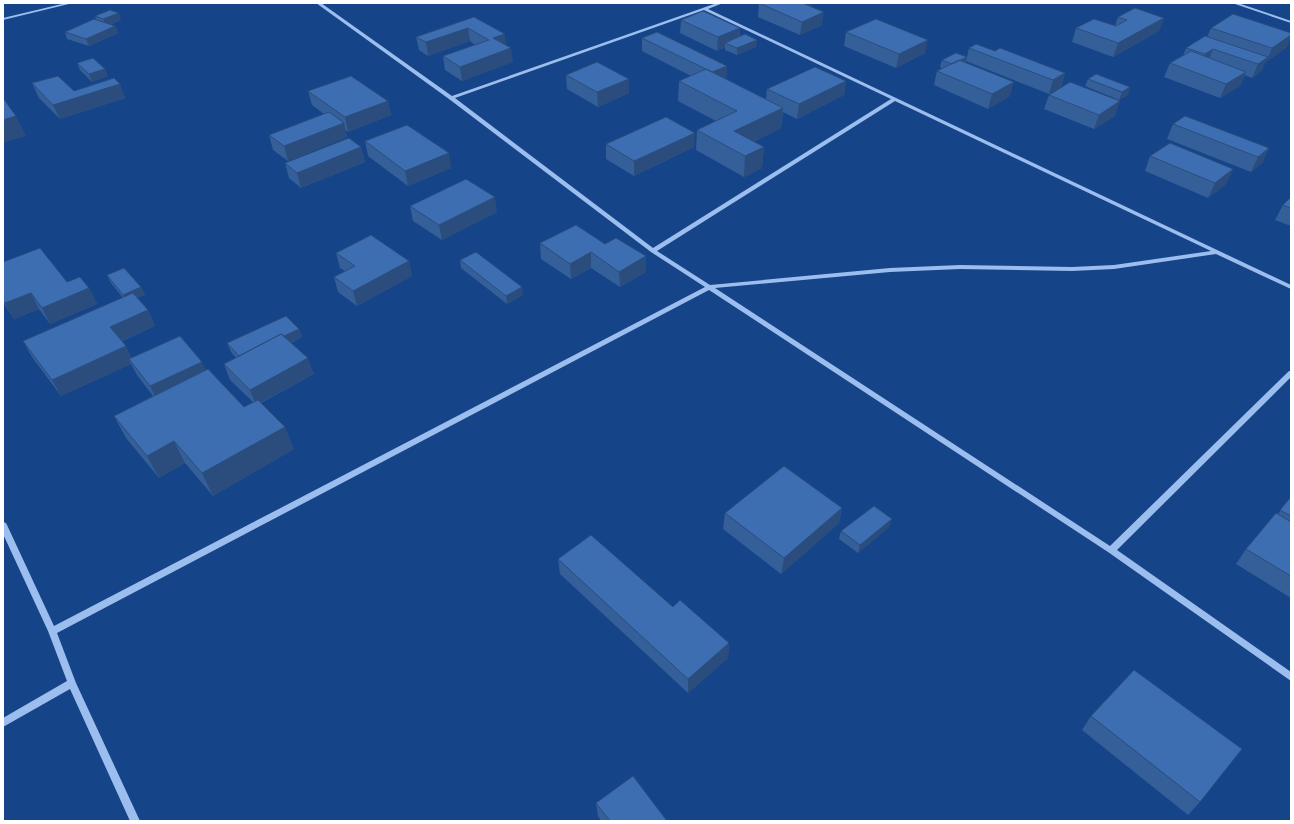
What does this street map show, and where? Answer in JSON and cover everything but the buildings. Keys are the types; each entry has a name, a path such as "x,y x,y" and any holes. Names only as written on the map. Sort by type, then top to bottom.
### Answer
{"street":[{"path":"3,20 71,3"},
{"path":"318,3 451,98 653,252 710,287 1111,550 1291,677"},
{"path":"451,98 721,3"},
{"path":"1234,3 1291,22"},
{"path":"704,9 1291,287"},
{"path":"653,252 895,99"},
{"path":"52,631 710,287 890,270 960,267 1072,269 1114,267 1218,252"},
{"path":"1111,550 1291,373"},
{"path":"3,525 52,631 72,684 135,821"},
{"path":"3,723 72,684"}]}
